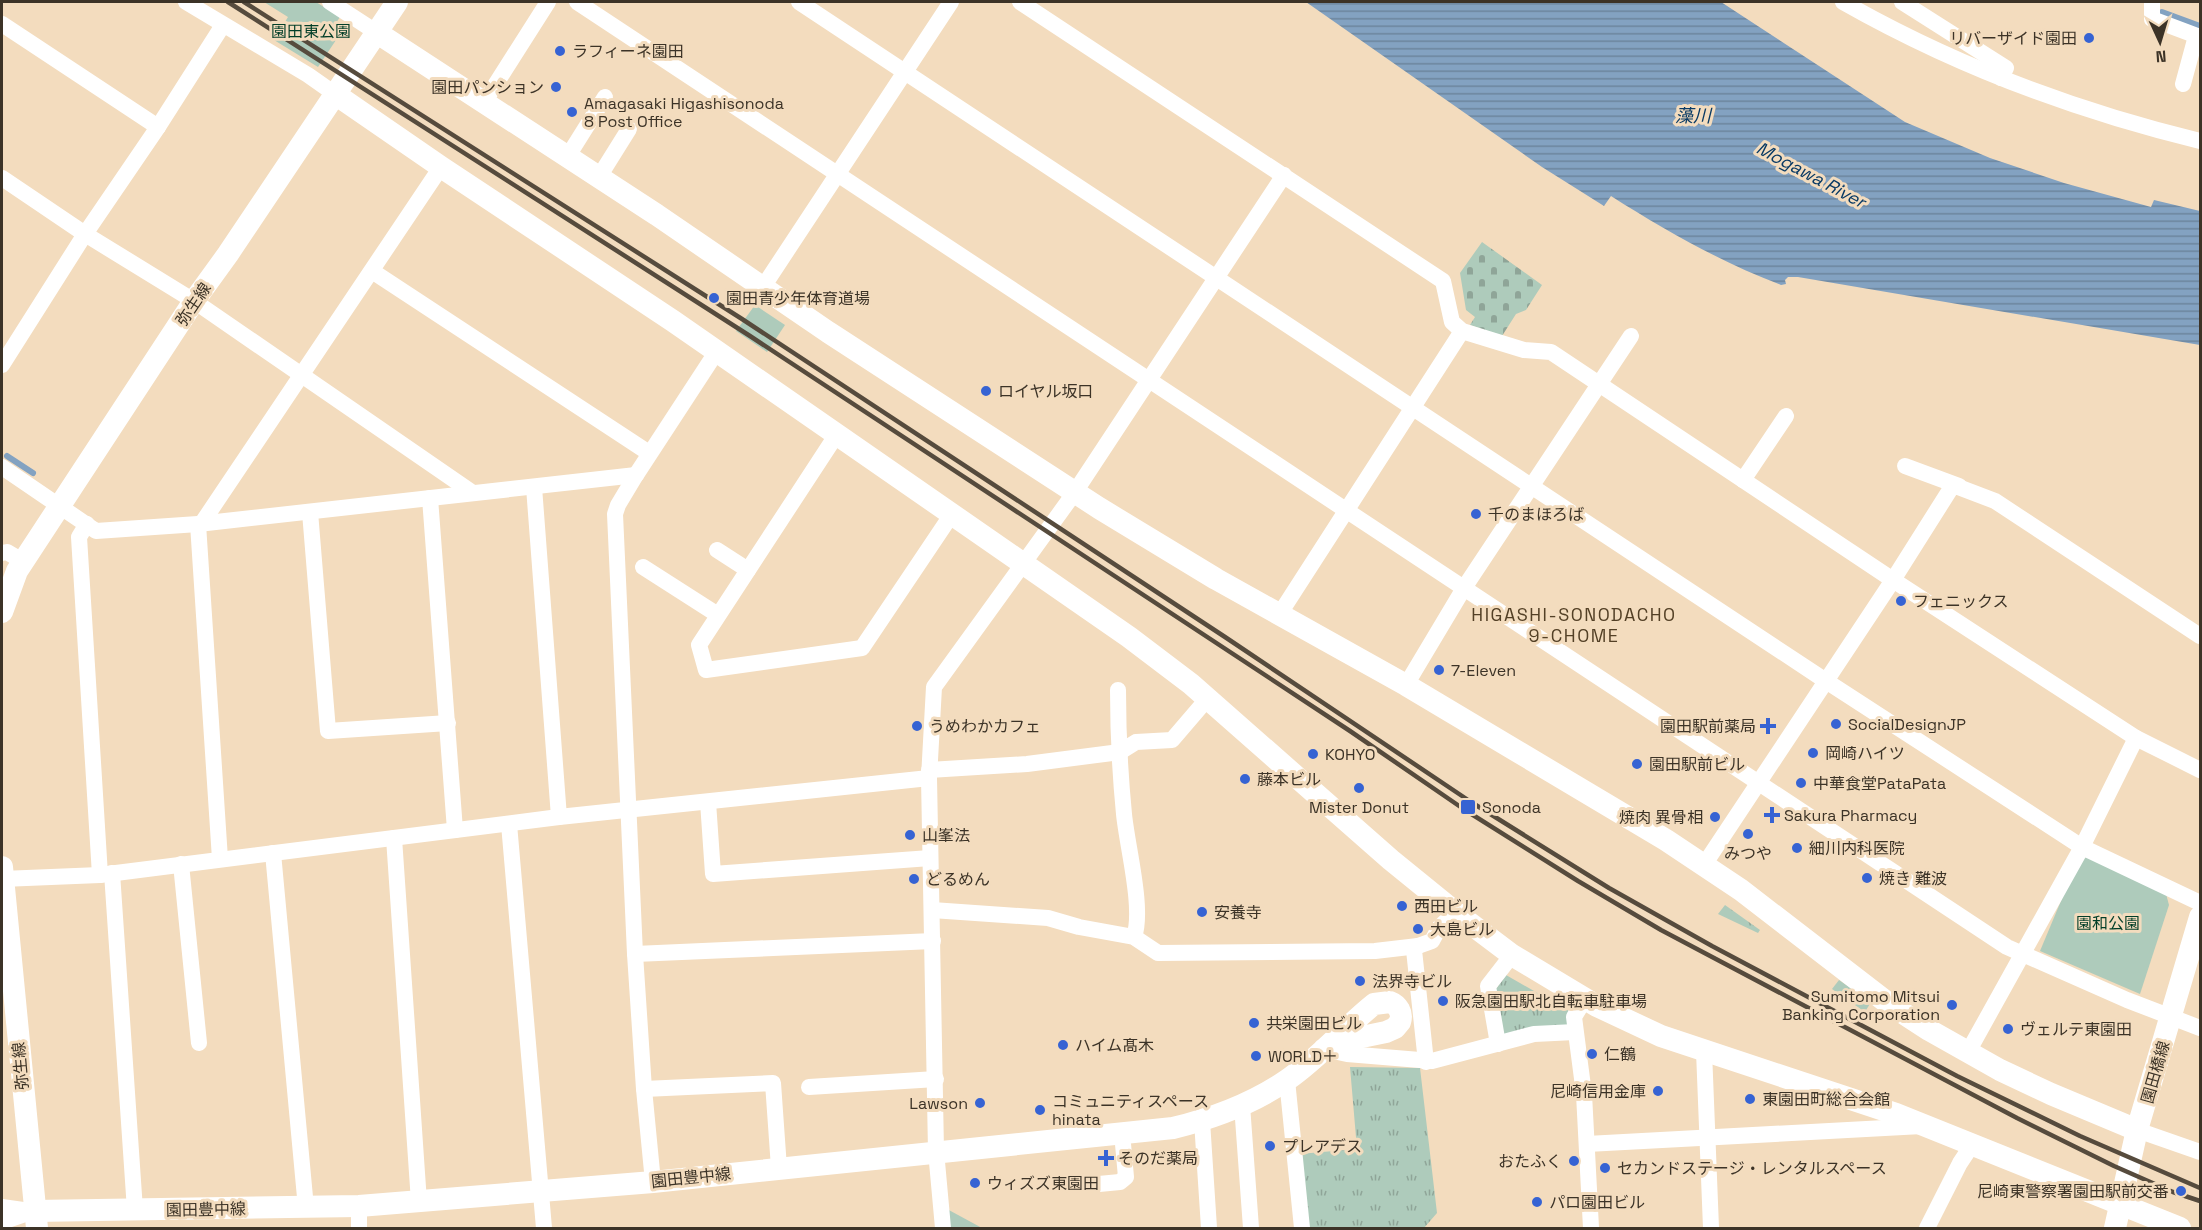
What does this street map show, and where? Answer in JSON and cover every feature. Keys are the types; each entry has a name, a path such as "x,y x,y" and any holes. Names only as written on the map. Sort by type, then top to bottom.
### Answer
{"street":[{"path":"186,2 308,75 441,167 717,351 1129,637 1208,698 1391,860 1512,955 1628,1022 1704,1051 1869,1104 2180,1228"},
{"path":"330,2 485,101 828,332 1176,556 1406,685 1666,840 1777,917 1889,1004 1929,1030 2051,1094 2138,1130 2200,1152"},
{"name":"弥生線","path":"2,612 7,593 17,571 194,301 397,2"},
{"path":"485,101 548,2"},
{"path":"577,2 2007,947 2170,1018 2200,1028"},
{"path":"799,2 1826,681 2082,847 2200,903"},
{"path":"763,287 951,2"},
{"path":"1020,2 1443,281 1452,322 1462,331 1524,350 1551,352 1893,580 2136,738 2200,770"},
{"path":"1843,2 1945,54 2001,78 2108,116 2200,141"},
{"path":"1902,2 2006,68 2001,78"},
{"path":"2152,2 2152,19 2198,37 2183,84"},
{"path":"2,24 158,127"},
{"path":"2,365 85,234 158,127 223,25"},
{"path":"568,156 605,97"},
{"path":"598,177 629,129"},
{"path":"220,859 200,523 303,375 441,167"},
{"path":"943,1228 936,1151 930,858 929,774 934,687 1075,492 1284,174"},
{"path":"2,178 85,234 194,301 473,493"},
{"path":"372,271 650,453"},
{"path":"1279,615 1462,331"},
{"path":"1406,685 1464,588 1631,336"},
{"path":"653,1182 635,954 615,514 636,474 717,351"},
{"path":"1743,480 1786,416"},
{"path":"837,434 699,645 706,670 862,648 952,514"},
{"path":"1905,466 1995,501 2200,636"},
{"path":"2,467 96,531 310,512 636,474"},
{"path":"1704,866 1953,485 1959,486"},
{"path":"534,487 559,817"},
{"path":"430,498 455,830"},
{"path":"310,512 328,731 448,723"},
{"path":"87,524 79,537 135,1210"},
{"path":"717,550 748,570"},
{"path":"2,553 7,552 24,562"},
{"path":"643,567 718,615"},
{"path":"1118,690 1124,816 1135,889 1137,928 1134,937"},
{"path":"2,875 106,874 559,817 708,802 1120,752 1136,742 1172,740 1208,698"},
{"path":"1968,1052 2082,847 2136,738"},
{"path":"708,802 713,874 930,858"},
{"path":"508,824 544,1228"},
{"path":"394,838 419,1202"},
{"path":"273,853 306,1208"},
{"path":"181,864 199,1043"},
{"name":"弥生線","path":"2,875 35,1220"},
{"path":"932,910 1048,918 1078,927 1134,937 1158,952 1375,951 1418,946 1432,941 1439,928 1455,912"},
{"name":"園田橋線","path":"2115,1228 2138,1130 2200,917"},
{"path":"635,954 933,941"},
{"path":"1418,946 1414,950 1426,1062"},
{"path":"1498,1044 1488,986 1512,955"},
{"path":"1585,999 1574,1017 1584,1094 1591,1228"},
{"path":"1324,1049 1347,1054 1426,1062 1449,1058 1534,1034 1575,1032"},
{"name":"園田豊中線","path":"35,1220 135,1210 306,1208 359,1217 419,1202 653,1182 1173,1128 1202,1121 1242,1106 1287,1080 1324,1049"},
{"path":"1704,1051 1711,1228"},
{"path":"809,1087 936,1079"},
{"path":"1287,1080 1302,1228"},
{"path":"644,1089 773,1083 779,1168"},
{"path":"1242,1106 1251,1228"},
{"path":"1202,1121 1209,1228"},
{"path":"1587,1144 1925,1126"},
{"path":"1099,1184 1120,1182 1126,1177 1122,1133"},
{"path":"1927,1228 1960,1163 1972,1145"},
{"path":"2,1206 35,1220"},
{"path":"2,1222 35,1220"}],"green space":[{"name":"園田東公園","path":"264,2 316,2 340,17 336,23 344,28 318,67 274,40 288,17"},
{"path":"1482,242 1542,285 1526,310 1516,314 1502,336 1470,325 1475,317 1466,310 1460,273"},
{"path":"755,305 785,325 767,352 736,331"},
{"name":"園和公園","path":"2086,857 2165,890 2169,905 2140,994 2040,951 2076,865"},
{"path":"1725,905 1760,930 1758,933 1718,914"},
{"path":"1506,975 1569,1011 1567,1028 1502,1037 1495,990"},
{"path":"1839,980 1871,1002 1865,1012 1832,989"},
{"path":"1350,1067 1420,1068 1437,1213 1424,1228 1306,1228 1299,1154 1357,1149"},
{"path":"947,1209 982,1228 950,1228"}],"water":[{"name":"藻川","path":"1306,2 1721,2 1905,122 1990,158 2064,183 2151,207 2154,200 2200,211 2200,345 1798,277 1788,277 1785,280 1786,284 1781,285 1694,245 1611,196 1604,206 1542,167"}],"waterway":[{"path":"2162,12 2200,26"},
{"path":"7,456 33,473"}],"railway":[{"path":"228,2 750,336 1350,731 1465,810 1578,881 1661,930 2017,1118 2114,1166 2173,1192 2200,1201"},
{"path":"244,2 742,319 1471,802 1609,888 1712,946 1957,1076 2080,1136 2200,1188"}],"place":[{"name":"リバーザイド園田","path":"2089,38"},
{"name":"ラフィーネ園田","path":"560,51"},
{"name":"園田パンション","path":"556,87"},
{"name":"Amagasaki Higashisonoda 8 Post Office","path":"572,112"},
{"name":"園田青少年体育道場","path":"714,298"},
{"name":"ロイヤル坂口","path":"986,391"},
{"name":"千のまほろば","path":"1476,514"},
{"name":"フェニックス","path":"1901,601"},
{"name":"7-Eleven","path":"1439,670"},
{"name":"SocialDesignJP","path":"1836,724"},
{"name":"うめわかカフェ","path":"917,726"},
{"name":"園田駅前薬局","path":"1768,726"},
{"name":"岡崎ハイツ","path":"1813,753"},
{"name":"KOHYO","path":"1313,754"},
{"name":"園田駅前ビル","path":"1637,764"},
{"name":"藤本ビル","path":"1245,779"},
{"name":"中華食堂PataPata","path":"1801,783"},
{"name":"Mister Donut","path":"1359,788"},
{"name":"Sonoda","path":"1468,807"},
{"name":"Sakura Pharmacy","path":"1772,815"},
{"name":"焼肉 異骨相","path":"1715,817"},
{"name":"みつや","path":"1748,834"},
{"name":"山峯法","path":"910,835"},
{"name":"細川内科医院","path":"1797,848"},
{"name":"焼き 難波","path":"1867,878"},
{"name":"どるめん","path":"914,879"},
{"name":"西田ビル","path":"1402,906"},
{"name":"安養寺","path":"1202,912"},
{"name":"大島ビル","path":"1418,929"},
{"name":"法界寺ビル","path":"1360,981"},
{"name":"阪急園田駅北自転車駐車場","path":"1443,1001"},
{"name":"Sumitomo Mitsui Banking Corporation","path":"1952,1005"},
{"name":"共栄園田ビル","path":"1254,1023"},
{"name":"ヴェルテ東園田","path":"2008,1029"},
{"name":"ハイム髙木","path":"1063,1045"},
{"name":"仁鶴","path":"1592,1054"},
{"name":"WORLD＋","path":"1256,1056"},
{"name":"尼崎信用金庫","path":"1658,1091"},
{"name":"東園田町総合会館","path":"1750,1099"},
{"name":"Lawson","path":"980,1103"},
{"name":"コミュニティスペース hinata","path":"1040,1110"},
{"name":"プレアデス","path":"1270,1146"},
{"name":"そのだ薬局","path":"1106,1158"},
{"name":"おたふく","path":"1574,1161"},
{"name":"セカンドステージ・レンタルスペース","path":"1605,1168"},
{"name":"ウィズズ東園田","path":"975,1183"},
{"name":"尼崎東警察署園田駅前交番","path":"2181,1191"},
{"name":"パロ園田ビル","path":"1537,1202"}],"district":[{"name":"HIGASHI-SONODACHO 9-CHOME","path":"1574,625"}],"water label":[{"name":"Mogawa River","path":"1811,175"}]}
